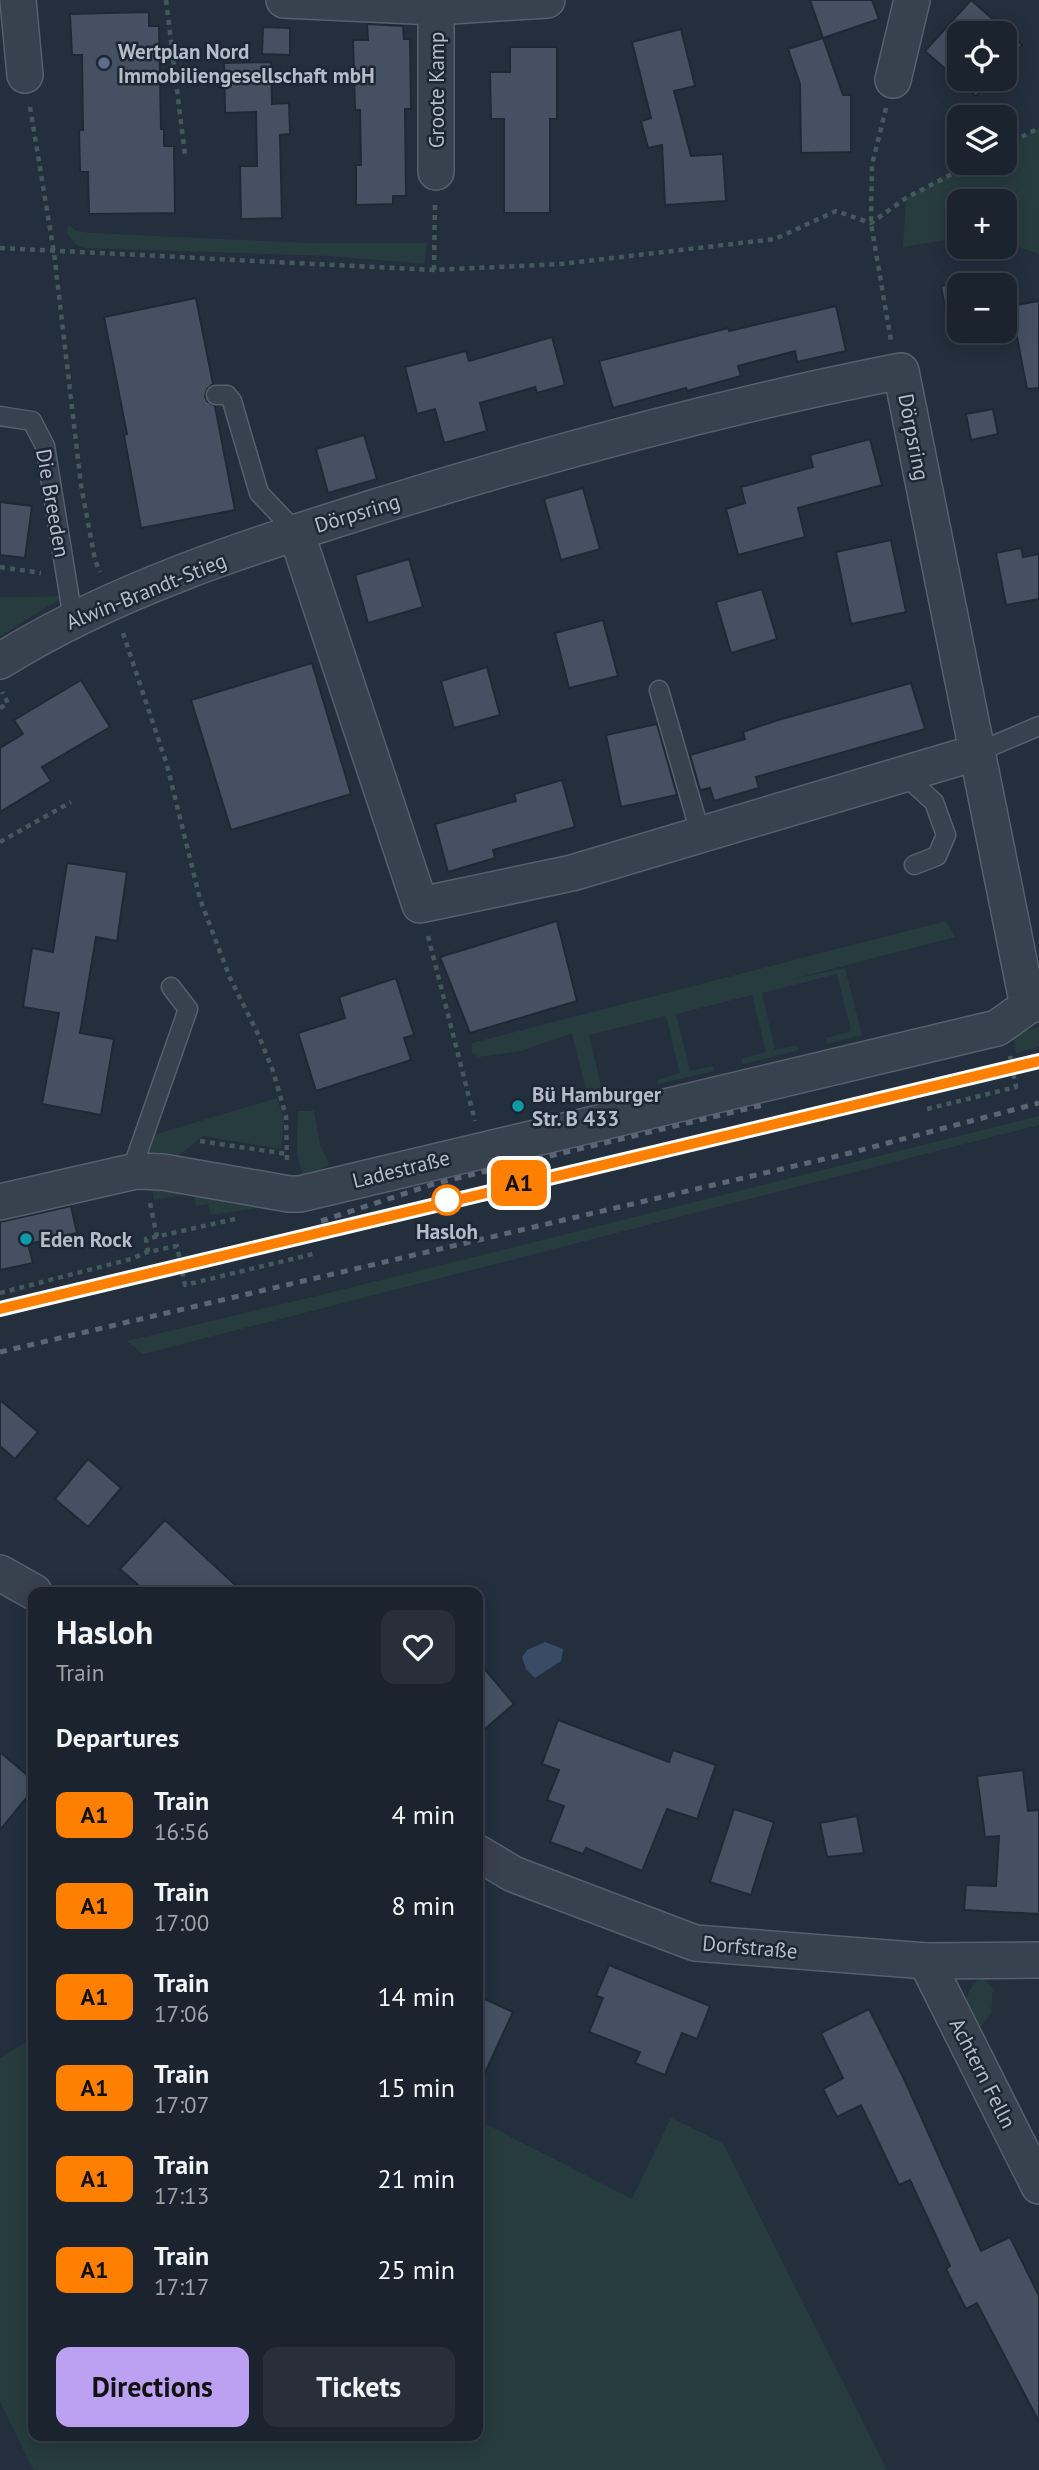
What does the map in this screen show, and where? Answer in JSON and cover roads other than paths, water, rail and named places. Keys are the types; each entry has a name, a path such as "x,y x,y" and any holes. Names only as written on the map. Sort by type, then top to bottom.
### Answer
{"street":[{"path":"18,0 25,75"},
{"name":"Groote Kamp","path":"284,0 436,8 547,0"},
{"path":"893,80 912,0"},
{"name":"Groote Kamp","path":"436,8 436,172"},
{"name":"Dörpsring","path":"701,836 572,873 420,905 296,532 628,432 743,403 901,370 978,752 1034,1004"},
{"name":"Alwin-Brandt-Stieg","path":"0,660 113,600 296,532"},
{"path":"701,836 978,752"},
{"name":"Ladestraße","path":"0,1202 131,1172 163,1172 289,1194 997,1028 1034,1004"},
{"path":"0,1573 28,1589"},
{"name":"Dorfstraße","path":"483,1856 513,1874 695,1943 926,1961 1039,1960"},
{"name":"Achtern Felln","path":"926,1961 1039,2186"}],"lane":[{"path":"216,396 227,395 232,401 259,493 296,532"},
{"name":"Die Breeden","path":"0,416 32,421 45,446 73,619"},
{"path":"659,690 701,836"},
{"path":"978,752 1039,726"},
{"path":"903,774 934,802 946,835 937,856 914,865"},
{"path":"131,1172 188,1009 171,987"}],"water":[{"path":"545,1642 563,1649 561,1661 535,1678 526,1669 522,1657 527,1650"}],"railway":[{"path":"0,1309 1039,1061"},
{"path":"0,1352 850,1153 1039,1103"},
{"path":"321,1221 437,1183 767,1104"}],"train":[{"name":"A1","path":"0,1309 510,1185 1039,1061"}],"place":[{"name":"Wertplan Nord Immobiliengesellschaft mbH","path":"104,63"},
{"name":"Bü Hamburger Str. B 433","path":"518,1106"},
{"name":"Hasloh","path":"447,1200"},
{"name":"Eden Rock","path":"26,1239"}]}
